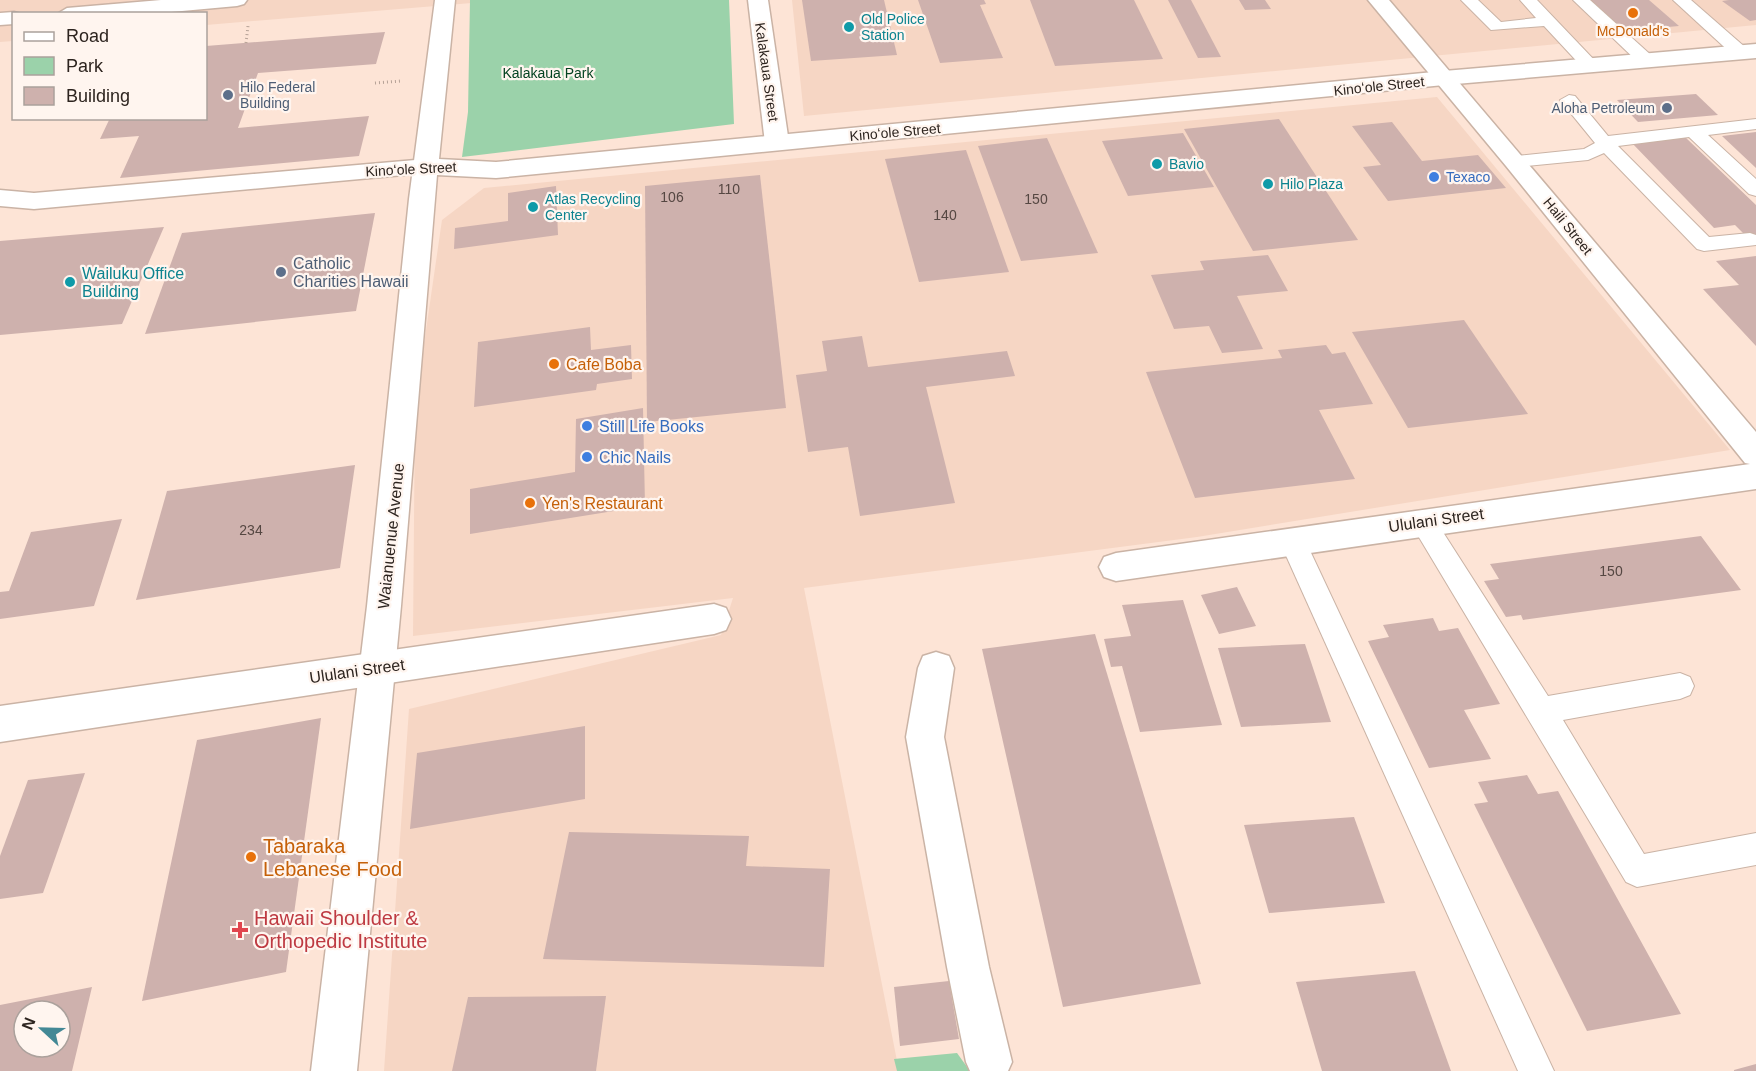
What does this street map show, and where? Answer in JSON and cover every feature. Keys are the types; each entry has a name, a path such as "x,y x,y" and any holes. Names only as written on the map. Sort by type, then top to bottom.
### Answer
{"street":[{"path":"78,12 112,5 237,0"},
{"name":"Waianuenue Avenue","path":"334,1071 408,366 422,200 445,0"},
{"name":"Kalakaua Street","path":"758,0 777,143"},
{"name":"Haili Street","path":"1378,0 1515,161 1756,454"},
{"name":"Kinoʻole Street","path":"0,198 34,201 427,167 477,166 496,170 1444,78 1748,51"},
{"name":"Kinoʻole Street","path":"0,215 34,201"},
{"name":"Ululani Street","path":"1116,567 1292,540 1756,476"},
{"name":"Ululani Street","path":"0,724 714,619"},
{"path":"936,668 925,737 966,956 993,1067"}],"lane":[{"path":"1469,0 1497,27 1549,21"},
{"path":"1528,0 1590,65"},
{"path":"1581,0 1646,60"},
{"path":"1681,0 1748,51"},
{"path":"1569,100 1605,144 1704,244 1750,240"},
{"path":"1515,161 1588,154 1617,139 1756,124"},
{"path":"1694,130 1756,190"},
{"path":"1423,522 1637,871 1756,849"},
{"path":"1292,540 1536,1071"},
{"path":"1541,711 1680,686"}],"path":[{"path":"246,43 249,24"}],"shaded area":[{"path":"0,0 484,0 484,2 207,25 207,12 12,12 12,41 0,42"},
{"path":"792,0 1756,0 1756,25 804,116"},
{"path":"1437,97 1730,450 1197,537 804,588 899,1071 384,1071 409,709 721,635 733,598 413,636 415,406 442,220 484,188"}],"green space":[{"name":"Kalakaua Park","path":"470,0 729,0 734,124 462,157 468,112"},
{"path":"957,1053 970,1071 897,1071 894,1059"}],"building":[{"name":"Old Police Station","path":"802,0 884,0 897,55 811,61"},
{"path":"918,0 984,0 986,4 980,5 1003,58 940,63"},
{"path":"1030,0 1134,0 1163,59 1055,66"},
{"path":"1168,0 1191,0 1221,57 1198,58"},
{"path":"1239,0 1265,0 1271,9 1245,10"},
{"name":"McDonald's","path":"1588,0 1649,0 1679,26 1622,31"},
{"path":"1756,0 1756,20 1750,21 1722,1"},
{"name":"Hilo Federal Building","path":"385,32 376,64 258,73 238,128 369,116 359,156 120,178 139,136 100,139 109,120 207,120 207,46"},
{"name":"Aloha Petroleum","path":"1696,94 1718,115 1638,122 1617,100"},
{"name":"Hilo Plaza","path":"1279,119 1358,240 1253,251 1184,129"},
{"name":"Texaco","path":"1392,122 1422,161 1478,155 1506,188 1388,201 1363,167 1381,165 1352,126"},
{"path":"1756,132 1756,168 1722,136"},
{"name":"Bavio","path":"1183,133 1214,187 1128,196 1102,141"},
{"path":"1685,137 1756,205 1756,246 1735,225 1714,228 1631,142"},
{"path":"1047,138 1098,253 1021,261 978,146"},
{"path":"966,150 1009,272 919,282 885,159"},
{"path":"760,175 786,408 647,422 645,186"},
{"name":"Atlas Recycling Center","path":"556,186 558,235 454,249 455,228 508,221 508,193"},
{"path":"375,213 356,311 145,334 182,233"},
{"name":"Wailuku Office Building","path":"164,227 122,324 0,335 0,241"},
{"path":"1268,255 1288,291 1237,296 1263,349 1222,353 1209,326 1174,329 1151,275 1204,270 1200,261"},
{"path":"1756,256 1756,346 1703,289 1739,285 1716,261"},
{"path":"1464,320 1528,414 1408,428 1352,332"},
{"name":"Cafe Boba","path":"590,327 591,350 631,345 632,379 597,384 596,390 474,407 478,342"},
{"path":"862,336 868,367 1007,351 1015,376 926,387 955,503 860,516 848,447 808,452 796,375 827,371 822,341"},
{"path":"1326,345 1332,354 1345,352 1373,404 1319,410 1355,479 1195,498 1146,372 1282,358 1278,350"},
{"path":"643,408 645,506 470,534 470,489 575,472 576,419"},
{"path":"355,465 340,568 136,600 167,491"},
{"path":"122,519 94,606 0,619 0,592 9,591 31,532"},
{"path":"1701,536 1741,590 1523,620 1521,615 1506,617 1484,581 1499,579 1490,564"},
{"path":"1237,587 1256,626 1219,634 1201,595"},
{"path":"1183,600 1222,725 1140,732 1122,666 1111,667 1104,639 1131,636 1122,605"},
{"path":"1433,618 1439,631 1458,628 1500,704 1464,710 1491,759 1429,768 1368,641 1389,637 1383,625"},
{"path":"1095,634 1201,984 1063,1007 982,649"},
{"path":"1305,644 1331,722 1241,727 1218,648"},
{"path":"321,718 286,972 142,1001 197,740"},
{"path":"585,726 585,799 410,829 417,753"},
{"path":"85,773 43,893 0,899 0,856 28,780"},
{"path":"1527,775 1538,794 1558,791 1681,1014 1587,1031 1474,804 1488,802 1478,782"},
{"path":"1354,817 1385,903 1269,913 1244,825"},
{"path":"569,832 749,836 746,866 830,869 824,967 543,959"},
{"path":"1415,971 1451,1071 1322,1071 1296,982"},
{"path":"949,981 959,1039 900,1046 894,987"},
{"path":"92,987 72,1071 0,1071 0,1005 12,1003 12,1059 72,1059 72,999 31,999"},
{"path":"606,996 596,1071 452,1071 468,997"},
{"path":"1756,1064 1756,1071 1734,1071 1734,1070"}],"place":[{"name":"McDonald's","path":"1633,13"},
{"name":"Old Police Station","path":"849,27"},
{"name":"Hilo Federal Building","path":"228,95"},
{"name":"Aloha Petroleum","path":"1667,108"},
{"name":"Bavio","path":"1157,164"},
{"name":"Texaco","path":"1434,177"},
{"name":"Hilo Plaza","path":"1268,184"},
{"name":"Atlas Recycling Center","path":"533,207"},
{"name":"Catholic Charities Hawaii","path":"281,272"},
{"name":"Wailuku Office Building","path":"70,282"},
{"name":"Cafe Boba","path":"554,364"},
{"name":"Still Life Books","path":"587,426"},
{"name":"Chic Nails","path":"587,457"},
{"name":"Yen's Restaurant","path":"530,503"},
{"name":"Tabaraka Lebanese Food","path":"251,857"},
{"name":"Hawaii Shoulder & Orthopedic Institute","path":"240,930"}]}
